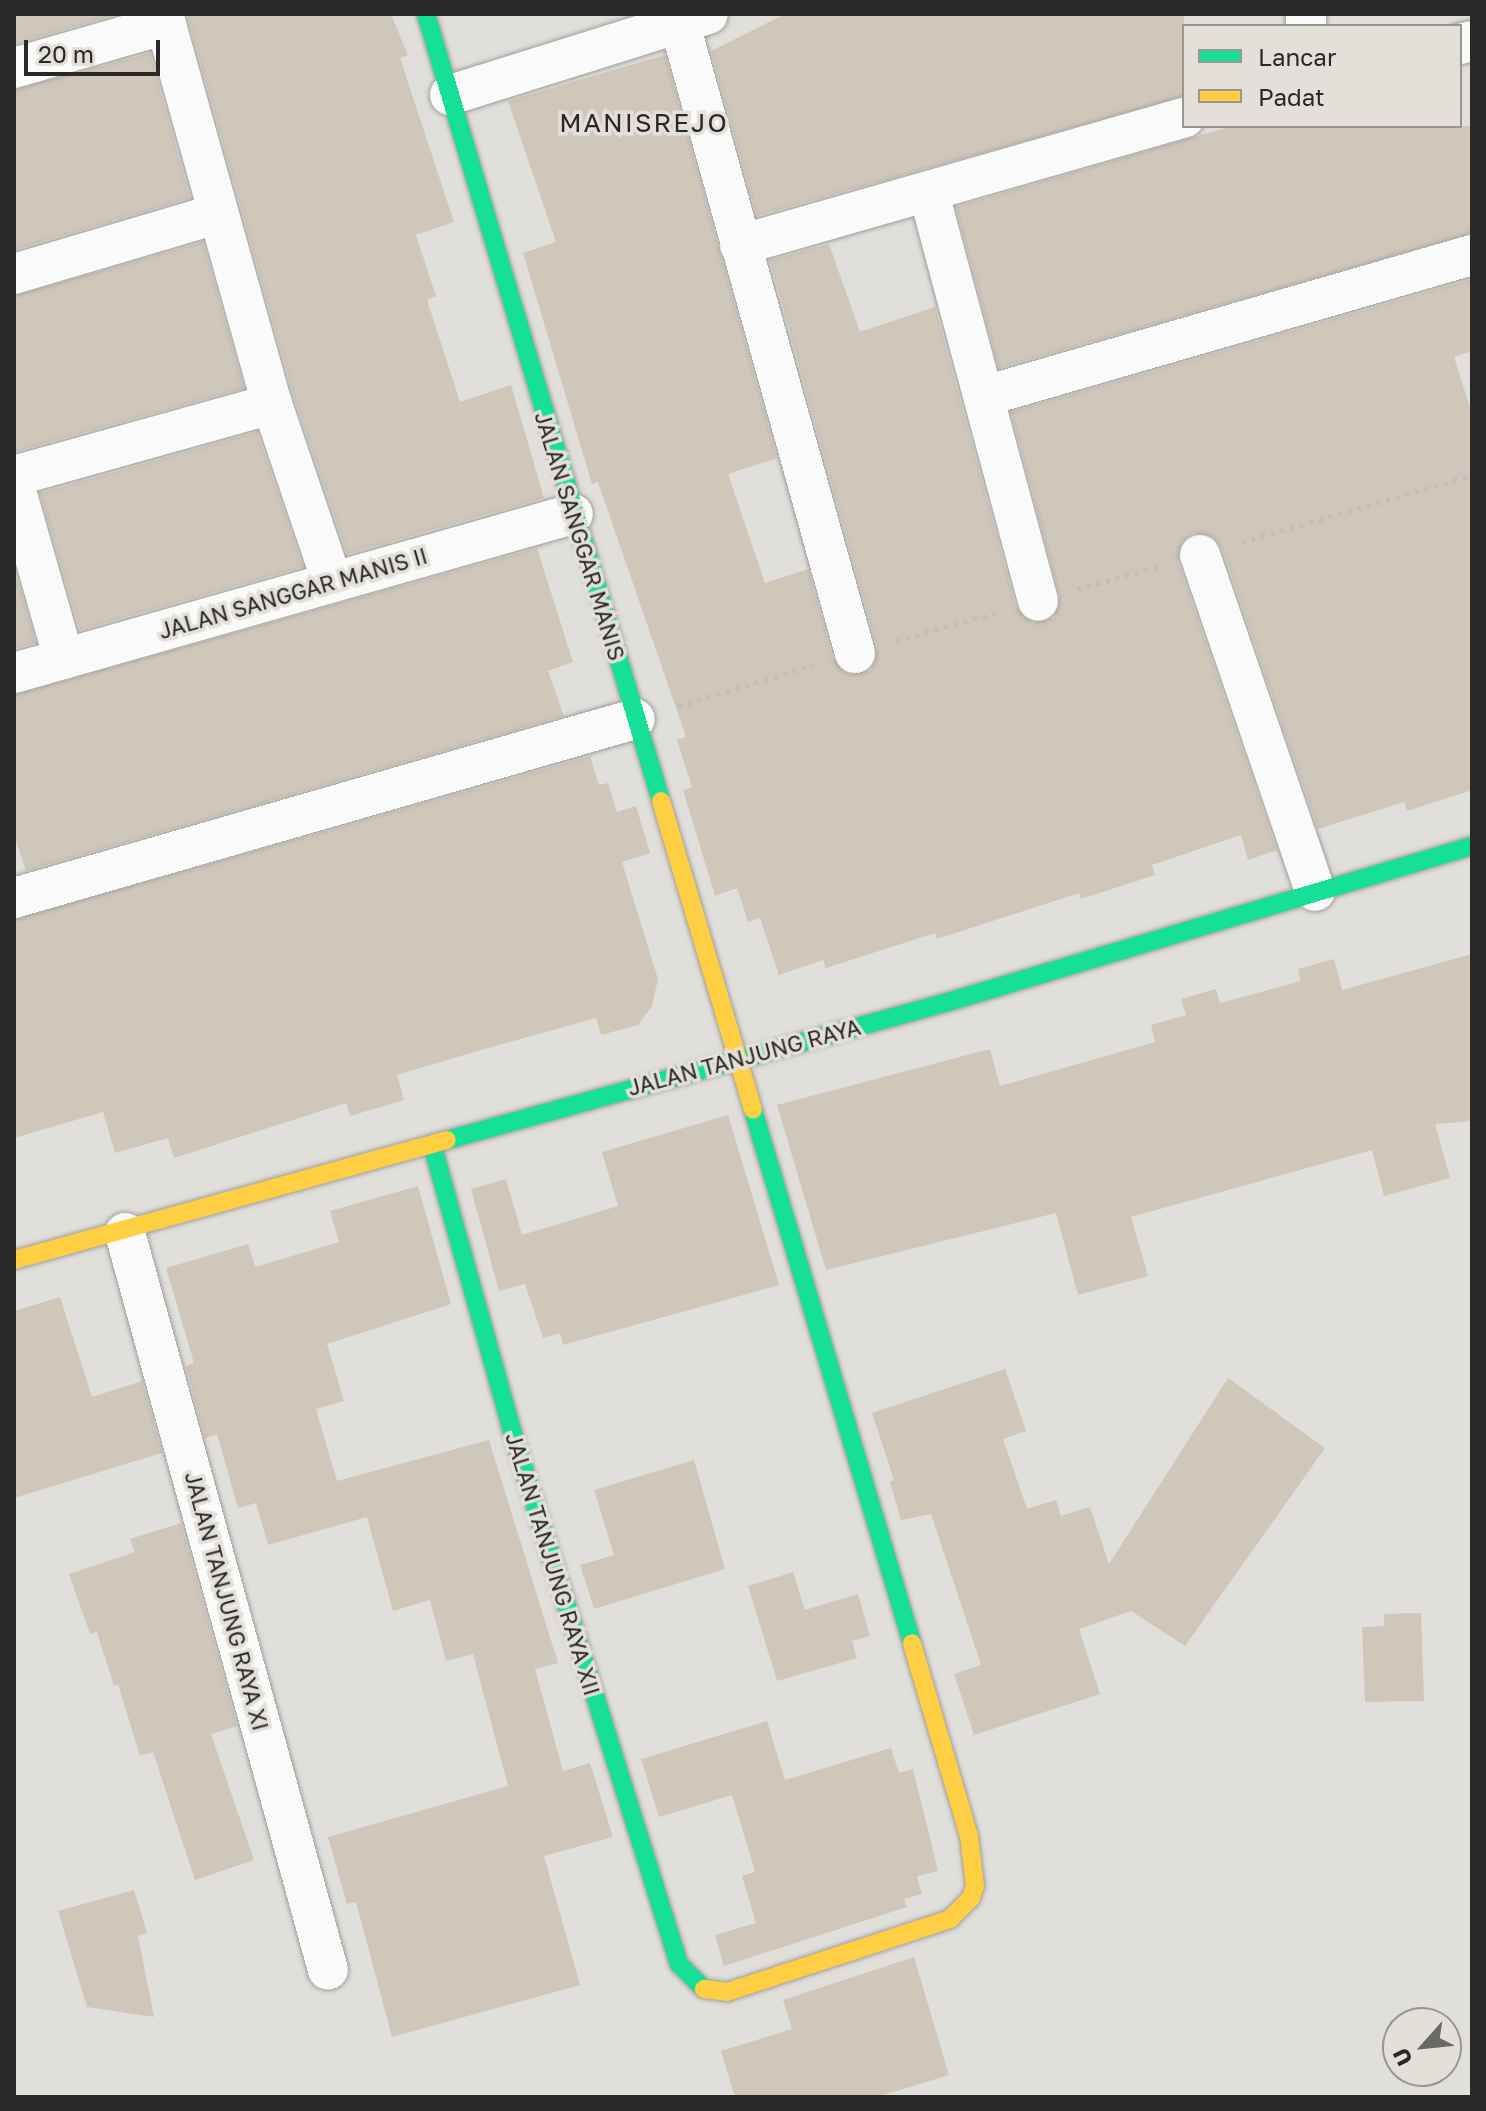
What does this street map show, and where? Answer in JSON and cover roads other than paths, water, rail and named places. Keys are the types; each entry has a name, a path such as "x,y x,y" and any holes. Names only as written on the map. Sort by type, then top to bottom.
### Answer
{"street":[{"name":"JALAN SANGGAR MANIS","path":"426,14 969,1836 975,1886 971,1898 950,1919 747,1989 703,1989 690,1979"},
{"path":"450,95 695,18 740,245 855,653"},
{"path":"14,68 165,19 272,404 332,581"},
{"path":"740,245 929,194 1182,119"},
{"path":"929,194 1038,601"},
{"path":"14,274 217,214"},
{"path":"985,396 1472,255"},
{"path":"14,476 272,404"},
{"path":"14,484 64,659"},
{"name":"JALAN SANGGAR MANIS II","path":"14,673 573,514"},
{"path":"1200,555 1315,891"},
{"path":"14,898 635,719"},
{"name":"JALAN TANJUNG RAYA","path":"14,1260 125,1233 735,1057 948,1002 1472,846"},
{"name":"JALAN TANJUNG RAYA XII","path":"432,1144 512,1431 672,1948 690,1979"},
{"name":"JALAN TANJUNG RAYA XI","path":"125,1233 328,1970"}],"district":[{"name":"MANISREJO","path":"644,123"}]}
